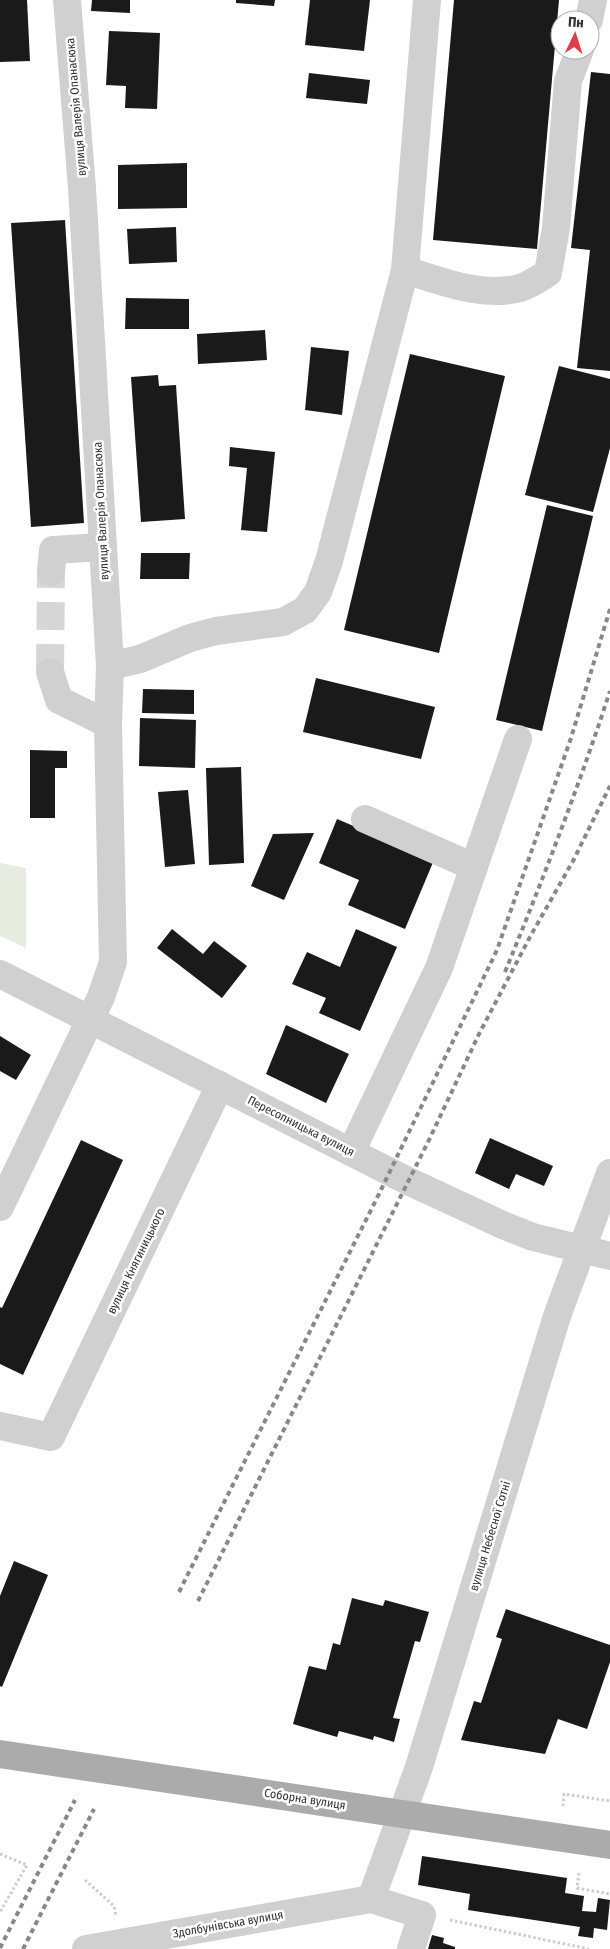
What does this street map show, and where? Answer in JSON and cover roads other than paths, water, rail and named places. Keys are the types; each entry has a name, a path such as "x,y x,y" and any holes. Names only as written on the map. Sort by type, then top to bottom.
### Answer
{"main road":[{"name":"Соборна вулиця","path":"0,1754 610,1845"}],"street":[{"name":"вулиця Валерія Опанасюка","path":"0,1207 101,997 112,962 108,724 110,666 82,188 67,0"},
{"path":"110,666 140,660 190,638 216,631 283,622 305,610 318,592 329,561 405,270 427,0"},
{"path":"405,270 458,287 499,291 522,288 548,273 556,228 568,81 576,60"},
{"path":"52,572 53,550 103,547"},
{"path":"50,672 59,700 108,724"},
{"path":"351,1152 439,968 518,739"},
{"path":"365,819 474,867"},
{"name":"Пересопницька вулиця","path":"0,974 408,1181 505,1226 533,1237 610,1256"},
{"name":"вулиця Княгиницького","path":"0,1426 51,1437 220,1085"},
{"name":"вулиця Небесної Сотні","path":"371,1900 419,1767 558,1316 610,1173"},
{"path":"371,1900 422,1915 411,1949"},
{"name":"Здолбунівська вулиця","path":"86,1949 371,1900"}],"tunnel":[{"path":"50,672 51,572"}],"railway":[{"path":"179,1592 379,1194 497,950 571,738 610,609"},
{"path":"505,972 560,832 610,691"},
{"path":"198,1601 429,1140 479,1034 531,935 573,861 610,786"},
{"path":"0,1948 75,1800"},
{"path":"23,1949 94,1809"}]}
